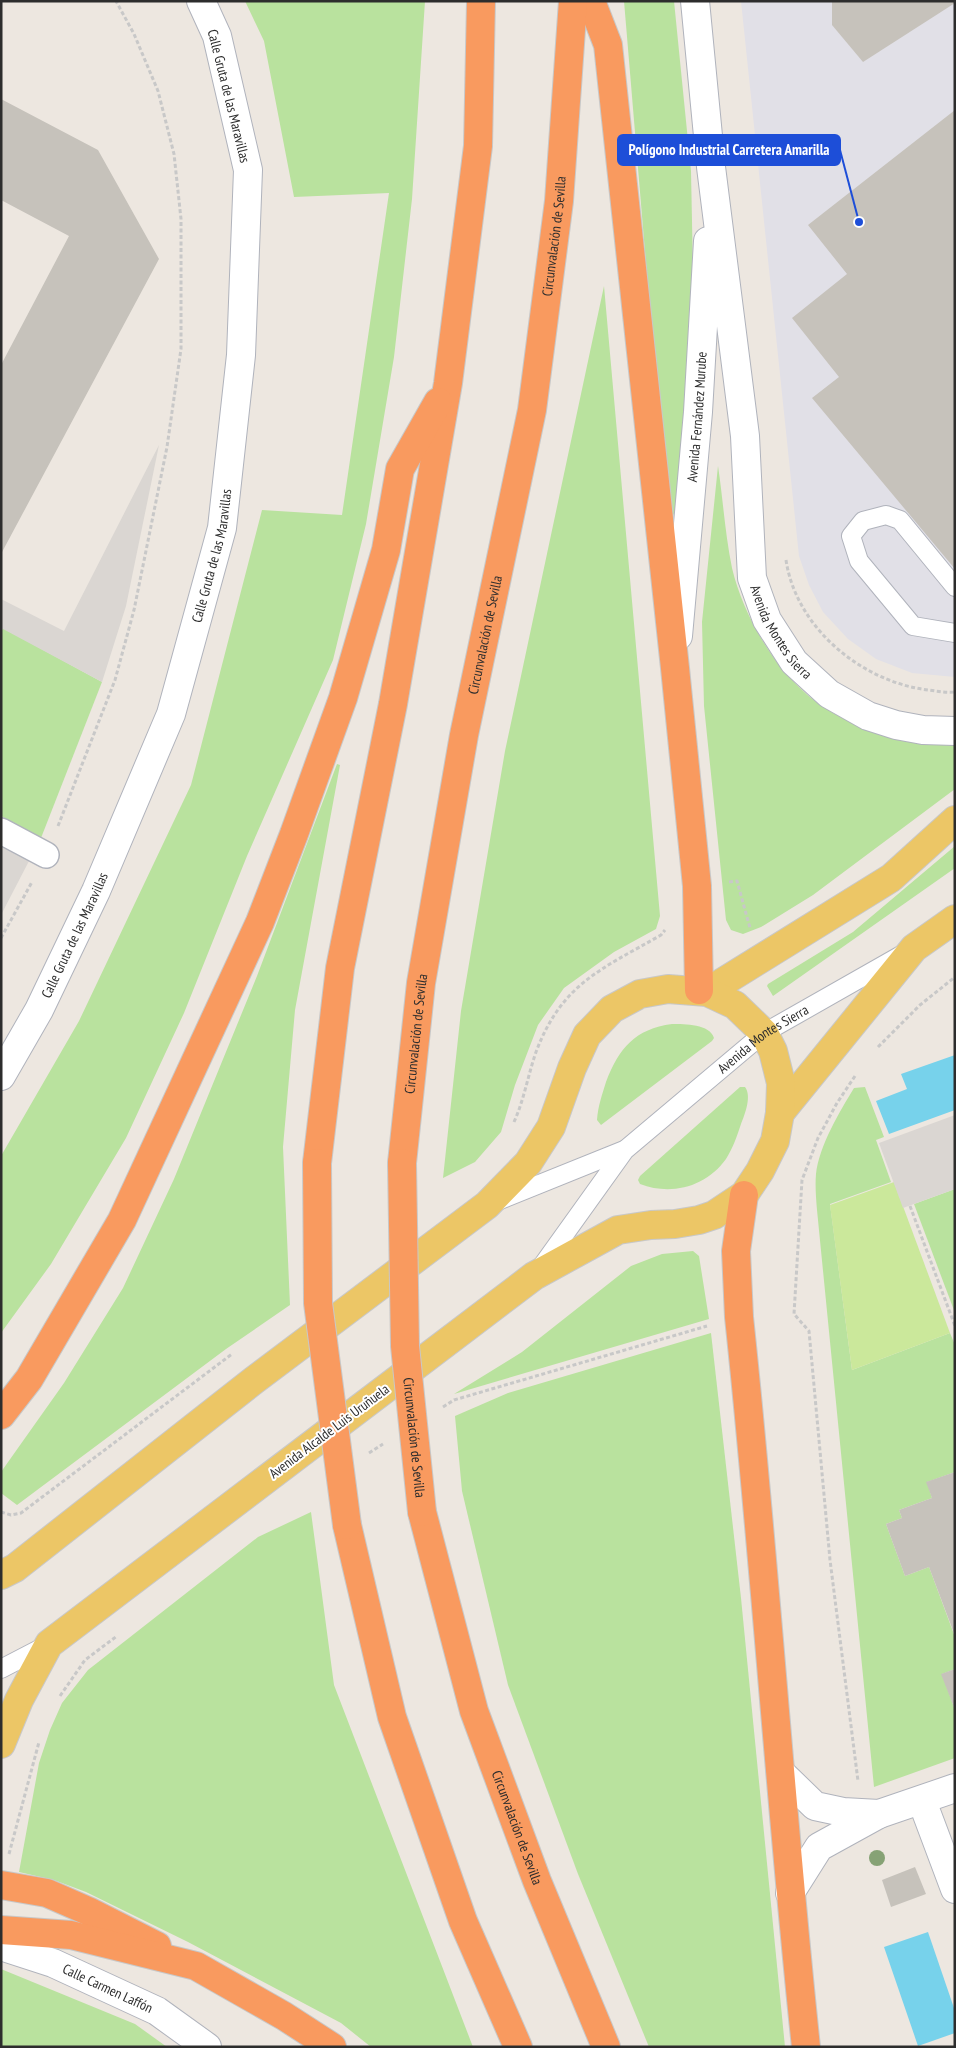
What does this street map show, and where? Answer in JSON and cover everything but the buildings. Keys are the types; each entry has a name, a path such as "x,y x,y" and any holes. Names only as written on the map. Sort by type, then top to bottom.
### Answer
{"highway":[{"path":"481,1 478,146 448,383 393,704 340,968 317,1163 318,1303 347,1525 392,1717 463,1921 518,2047"},
{"name":"Circunvalación de Sevilla","path":"573,1 559,201 532,410 464,735 420,983 402,1163 405,1346 422,1512 474,1711 538,1880 606,2047"},
{"path":"591,1 608,45 697,886 703,991"},
{"path":"1,1415 29,1379 122,1220 260,922 343,698 386,550 400,469 448,383"},
{"path":"744,1195 736,1251 740,1317 790,1893 806,2047"},
{"path":"1,1885 47,1893 123,1928 196,1966 284,2016 332,2047"},
{"path":"1,1930 71,1934 196,1966"}],"main road":[{"path":"703,991 766,955 891,878 955,820"},
{"name":"Avenida Montes Sierra","path":"780,1113 914,948 955,919"},
{"path":"6,1575 253,1381 487,1205 528,1163 550,1128 572,1068 587,1035 612,1010 640,994 668,988 703,991 735,1005 764,1033 773,1051 781,1083 780,1113 774,1141 760,1171 744,1195"},
{"name":"Avenida Alcalde Luis Uruñuela","path":"1,1744 19,1700 49,1644 534,1276 618,1230 699,1220 714,1215 744,1195"}],"street":[{"name":"Calle Gruta de las Maravillas","path":"1,1076 40,1010 88,908 171,714 222,528 241,355 248,170 217,36 201,1"},
{"name":"Avenida Fernández Murube","path":"695,1 711,167 746,436 752,578"},
{"name":"Avenida Fernández Murube","path":"675,668 698,412 711,167"},
{"name":"Avenida Montes Sierra","path":"752,578 767,620 794,662 829,694 868,716 896,725 923,730 955,731"},
{"path":"1,831 46,855"},
{"path":"781,1772 815,1806 843,1812 879,1814"},
{"path":"790,1893 820,1847 879,1814 922,1801 955,1788"},
{"path":"922,1801 955,1889"},
{"name":"Calle Carmen Laffón","path":"1,1946 53,1963 157,2011 207,2047"}],"lane":[{"path":"955,587 900,520 886,514 863,522 851,536 859,561 913,626 955,633"},
{"name":"Avenida Montes Sierra","path":"625,1150 764,1033 914,948"},
{"path":"487,1205 625,1150"},
{"path":"534,1276 625,1150"},
{"name":"Avenida Alcalde Luis Uruñuela","path":"1,1669 49,1644"}],"path":[{"path":"1,938 46,855 115,680 134,610 167,447 180,349 181,218 174,154 158,92 134,34 116,1"},
{"path":"785,558 788,574 806,614 836,649 874,675 908,688 955,692"},
{"path":"697,886 737,881 748,924 766,955"},
{"path":"512,1125 543,1037 551,1020 569,995 589,976 661,935 666,929"},
{"path":"876,1049 920,1005 955,977"},
{"path":"859,1790 830,1560 809,1331 794,1314 802,1180 818,1138 837,1102 860,1070"},
{"path":"910,1206 955,1326"},
{"path":"437,1410 454,1400 710,1325"},
{"path":"362,1457 387,1441"},
{"path":"57,1702 85,1660"},
{"path":"8,1857 39,1742"}],"shaded area":[{"path":"741,1 955,1 955,677 912,673 876,659 848,639 823,612 809,585 799,556"},
{"path":"159,445 126,606 102,682 3,629 1,631 1,599 64,631"},
{"path":"1,816 41,838 32,862 29,861 1,915"},
{"path":"955,1115 955,1189 903,1208 879,1143"}],"green space":[{"path":"245,1 425,1 412,199 394,357 366,524 333,660 247,856 184,1013 126,1138 51,1264 1,1333 1,1156 79,1021 191,785 262,510 342,515 389,193 294,197 264,41"},
{"path":"624,1 674,1 691,171 694,322 681,515 667,514"},
{"path":"604,286 660,916 656,929 614,952 564,988 538,1025 515,1085 501,1132 475,1162 443,1178 461,1011 505,751"},
{"path":"718,466 732,568 738,587 745,607 766,646 793,681 825,708 858,726 917,742 955,745 955,789 813,895 761,927 743,934 731,930 726,920 704,706 702,622"},
{"path":"3,628 102,682 41,838 1,816 1,631"},
{"path":"337,764 340,765 295,1010 283,1147 290,1305 226,1349 17,1505 1,1493 1,1472 64,1383 123,1288 174,1179 257,976"},
{"path":"955,846 955,868 773,996 767,986 768,984 853,932"},
{"path":"672,1024 702,1027 712,1033 714,1038 601,1125 597,1120 598,1110 606,1082 623,1050 630,1042 648,1030"},
{"path":"740,1087 745,1087 747,1091 746,1110 731,1151 718,1169 698,1182 676,1189 652,1188 640,1184 638,1180 640,1176"},
{"path":"865,1087 884,1137 876,1140 891,1182 830,1204 852,1370 950,1333 955,1345 955,1472 927,1482 932,1498 899,1510 902,1518 886,1524 905,1576 929,1567 955,1637 955,1669 942,1674 955,1710 955,1758 874,1787 816,1187 818,1163 831,1129 854,1088"},
{"path":"894,1182 950,1333 852,1370 830,1205"},
{"path":"955,1189 955,1313 914,1204"},
{"path":"693,1251 699,1256 709,1319 454,1394 522,1352 631,1266 662,1254"},
{"path":"711,1333 741,1598 785,2047 649,2047 578,1874 508,1685 462,1491 455,1416 508,1393"},
{"path":"311,1512 334,1685 473,2047 371,2047 341,2023 188,1942 86,1892 54,1880 19,1872 39,1763 50,1730 62,1703 88,1670 258,1537"},
{"path":"1,1969 135,2024 167,2047 1,2047"}],"water":[{"path":"955,1055 955,1110 889,1134 876,1101 907,1089 901,1074"},
{"path":"928,1932 955,2011 955,2033 918,2046 884,1947"}],"place":[{"name":"Polígono Industrial Carretera Amarilla","path":"859,222"}]}
